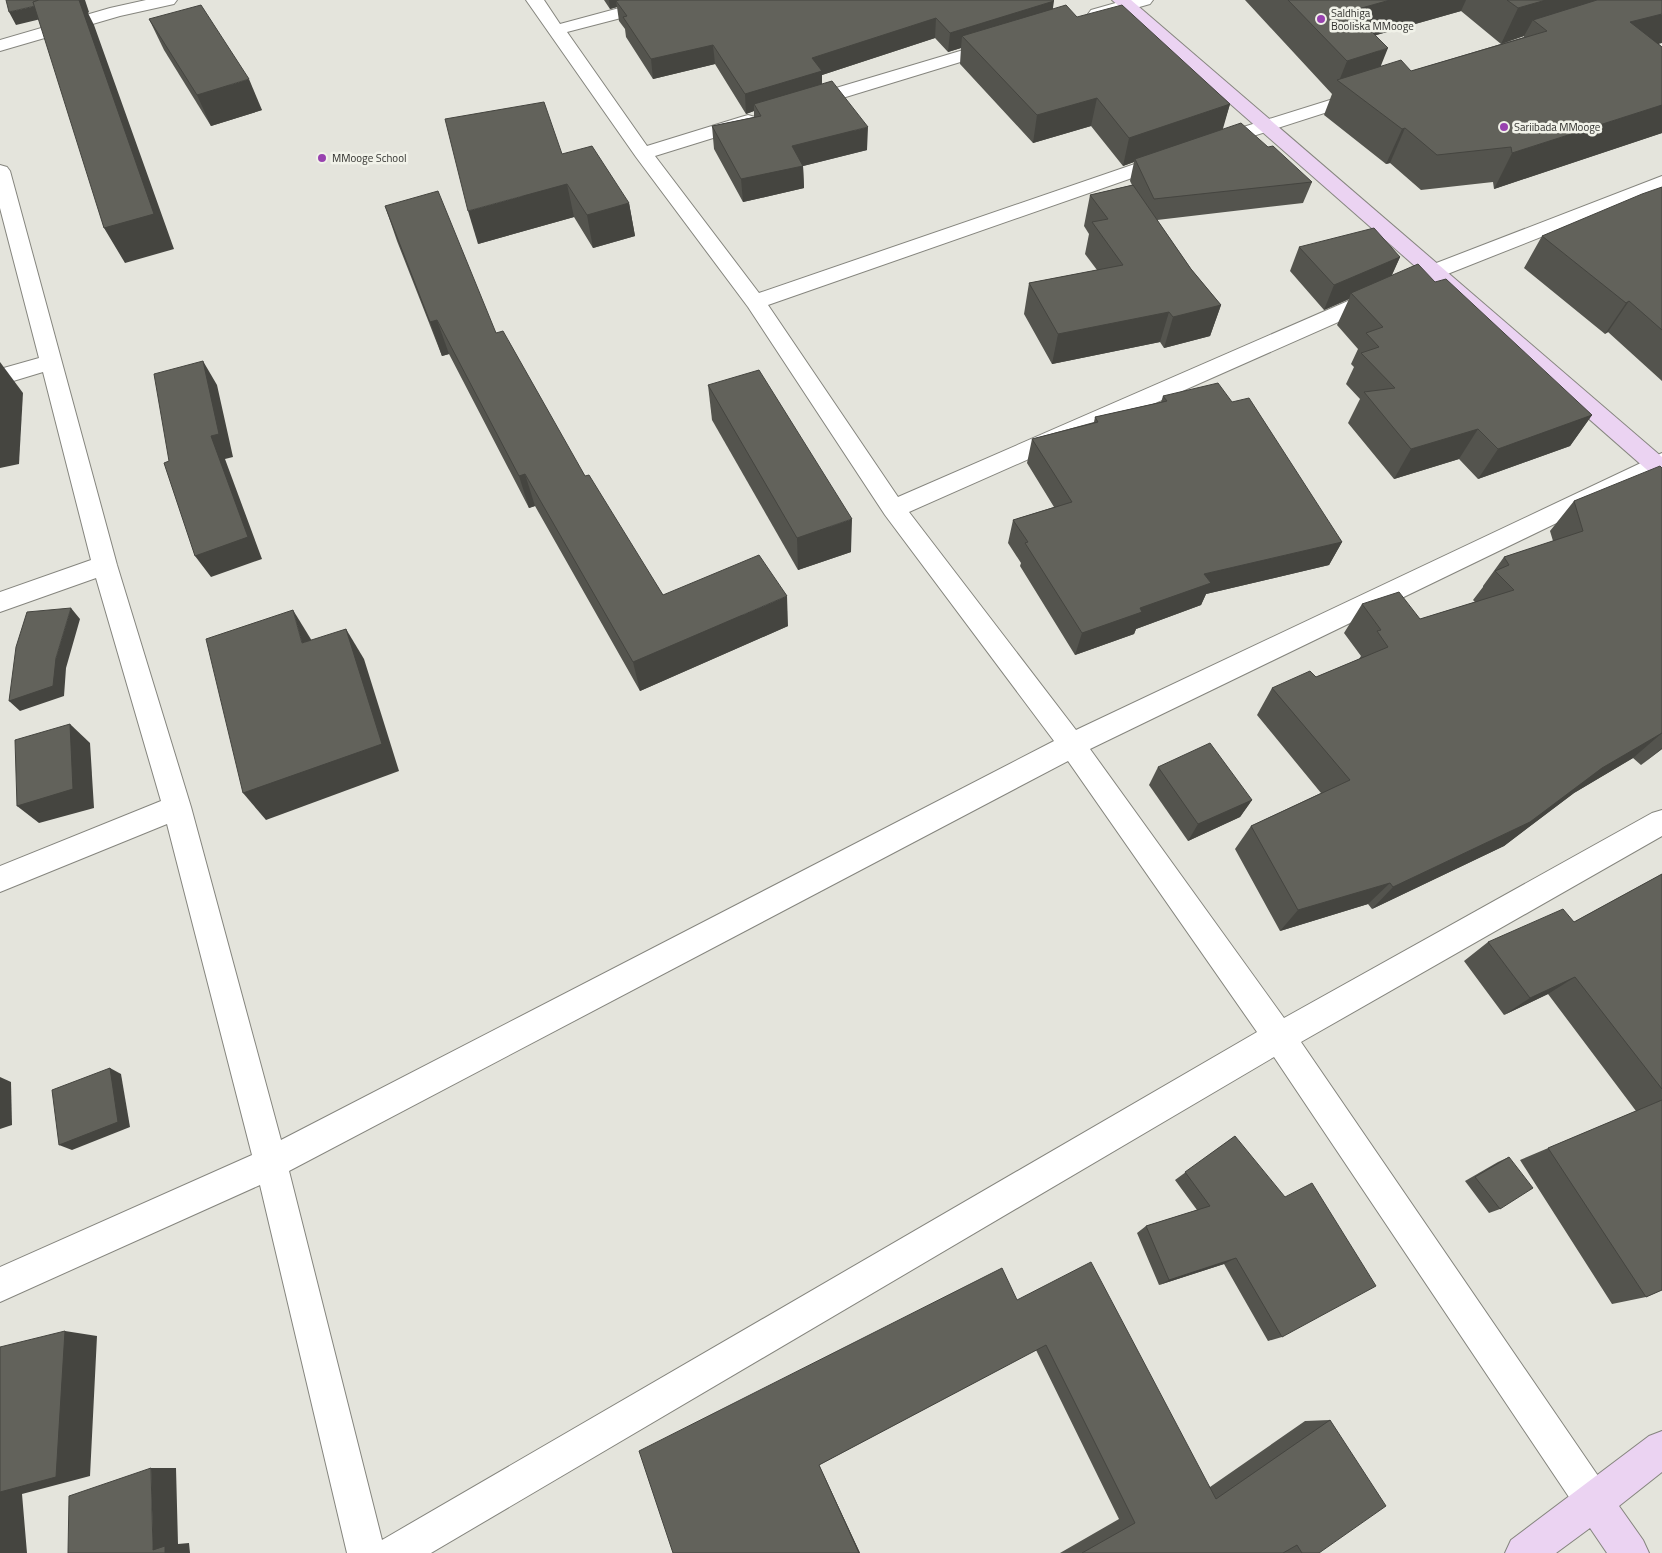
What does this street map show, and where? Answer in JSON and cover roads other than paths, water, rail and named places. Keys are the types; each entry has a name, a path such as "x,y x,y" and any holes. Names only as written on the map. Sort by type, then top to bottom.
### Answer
{"street":[{"path":"0,46 116,12 168,0"},
{"path":"535,0 643,153 755,302 893,509 1072,744 1279,1037 1630,1553"},
{"path":"556,30 669,0"},
{"path":"0,1285 270,1162 1072,744 1660,466 1433,272 1130,2 1079,19"},
{"path":"785,109 1012,40"},
{"path":"755,302 1266,125 1379,90"},
{"path":"643,153 766,115"},
{"path":"893,509 1433,272 1662,182"},
{"path":"3,189 105,565 177,807 270,1162 366,1553"},
{"path":"0,378 51,362"},
{"path":"0,602 105,565"},
{"path":"0,879 177,807"},
{"path":"395,1553 1279,1037 1662,822"},
{"path":"1524,1553 1662,1450"}],"place":[{"name":"Saldhiga Booliska MMooge","path":"1321,19"},
{"name":"Sariibada MMooge","path":"1504,127"},
{"name":"MMooge School","path":"322,158"}]}
